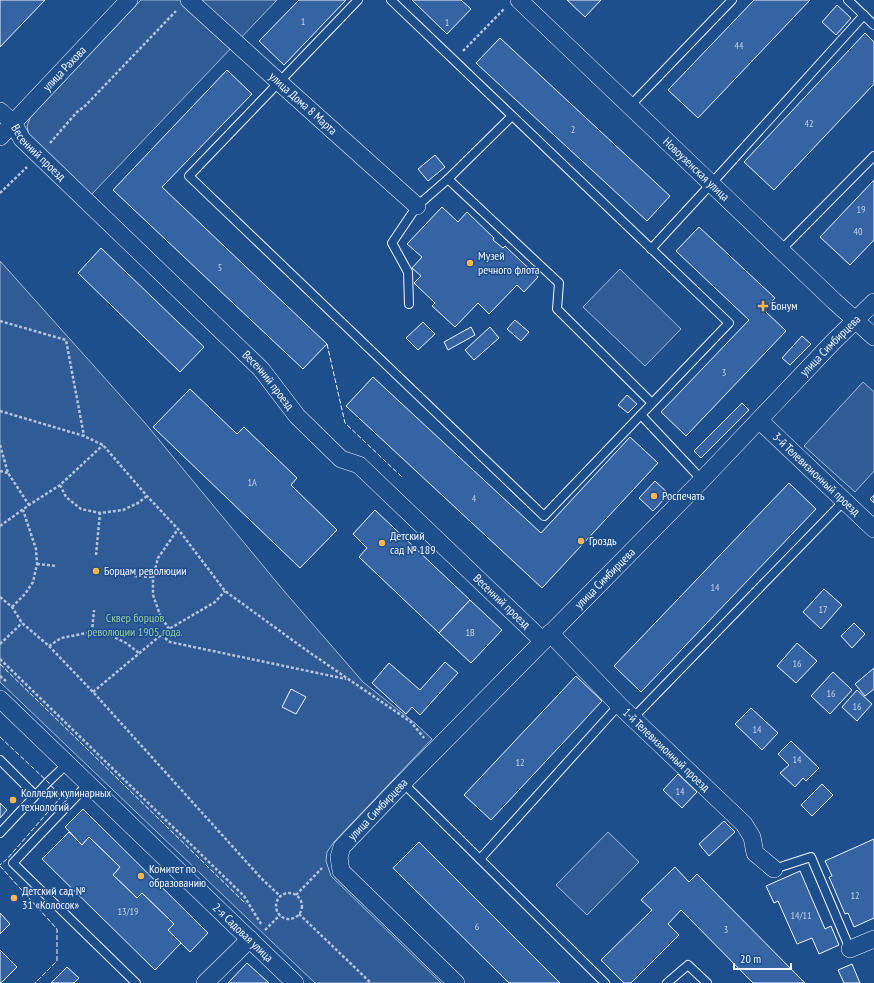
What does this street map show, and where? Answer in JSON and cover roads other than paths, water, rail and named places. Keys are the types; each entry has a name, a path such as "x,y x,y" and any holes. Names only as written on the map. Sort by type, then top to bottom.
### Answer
{"street":[{"name":"улица Рахова","path":"0,137 129,0"},
{"name":"улица Дома 8 Марта","path":"185,3 279,82 418,206"},
{"name":"Новоузенская улица","path":"513,3 630,106 874,337"},
{"name":"Весенний проезд","path":"0,111 13,123 22,139 39,156 261,368 297,416 341,458 359,465 547,637"},
{"name":"улица Симбирцева","path":"456,983 341,871 339,857 342,847 403,783 702,480 833,342 874,302"},
{"name":"3-й Телевизионный проезд","path":"759,420 874,529"},
{"name":"1-й Телевизионный проезд","path":"547,637 744,824 752,837 755,853 774,869"},
{"name":"2-я Садовая улица","path":"0,699 295,983"},
{"path":"205,983 250,939"},
{"path":"850,949 874,939"}],"lane":[{"path":"358,0 189,176 544,516 729,323 391,0"},
{"path":"630,106 732,0"},
{"path":"848,0 874,25"},
{"path":"651,249 864,15"},
{"path":"409,304 408,272 392,243 418,206 448,179 512,116"},
{"path":"781,250 874,156"},
{"path":"448,179 559,283 557,309 652,404"},
{"path":"641,415 702,480"},
{"path":"633,718 844,501"},
{"path":"480,859 619,705"},
{"path":"0,760 35,796"},
{"path":"0,833 67,764"},
{"path":"403,783 605,983"},
{"path":"88,784 12,863 136,983"},
{"path":"774,869 811,857 850,949"},
{"path":"667,983 688,965 707,983"}],"place":[{"name":"Музей речного флота","path":"470,263"},
{"name":"Бонум","path":"763,306"},
{"name":"Роспечать","path":"654,496"},
{"name":"Гроздь","path":"581,541"},
{"name":"Детский сад № 189","path":"382,543"},
{"name":"Борцам революции","path":"96,571"},
{"name":"Колледж кулинарных технологий","path":"13,800"},
{"name":"Комитет по образованию","path":"141,876"},
{"name":"Детский сад № 31 «Колосок»","path":"14,898"}],"park label":[{"name":"Сквер борцов революции 1905 года.","path":"135,625"}]}
